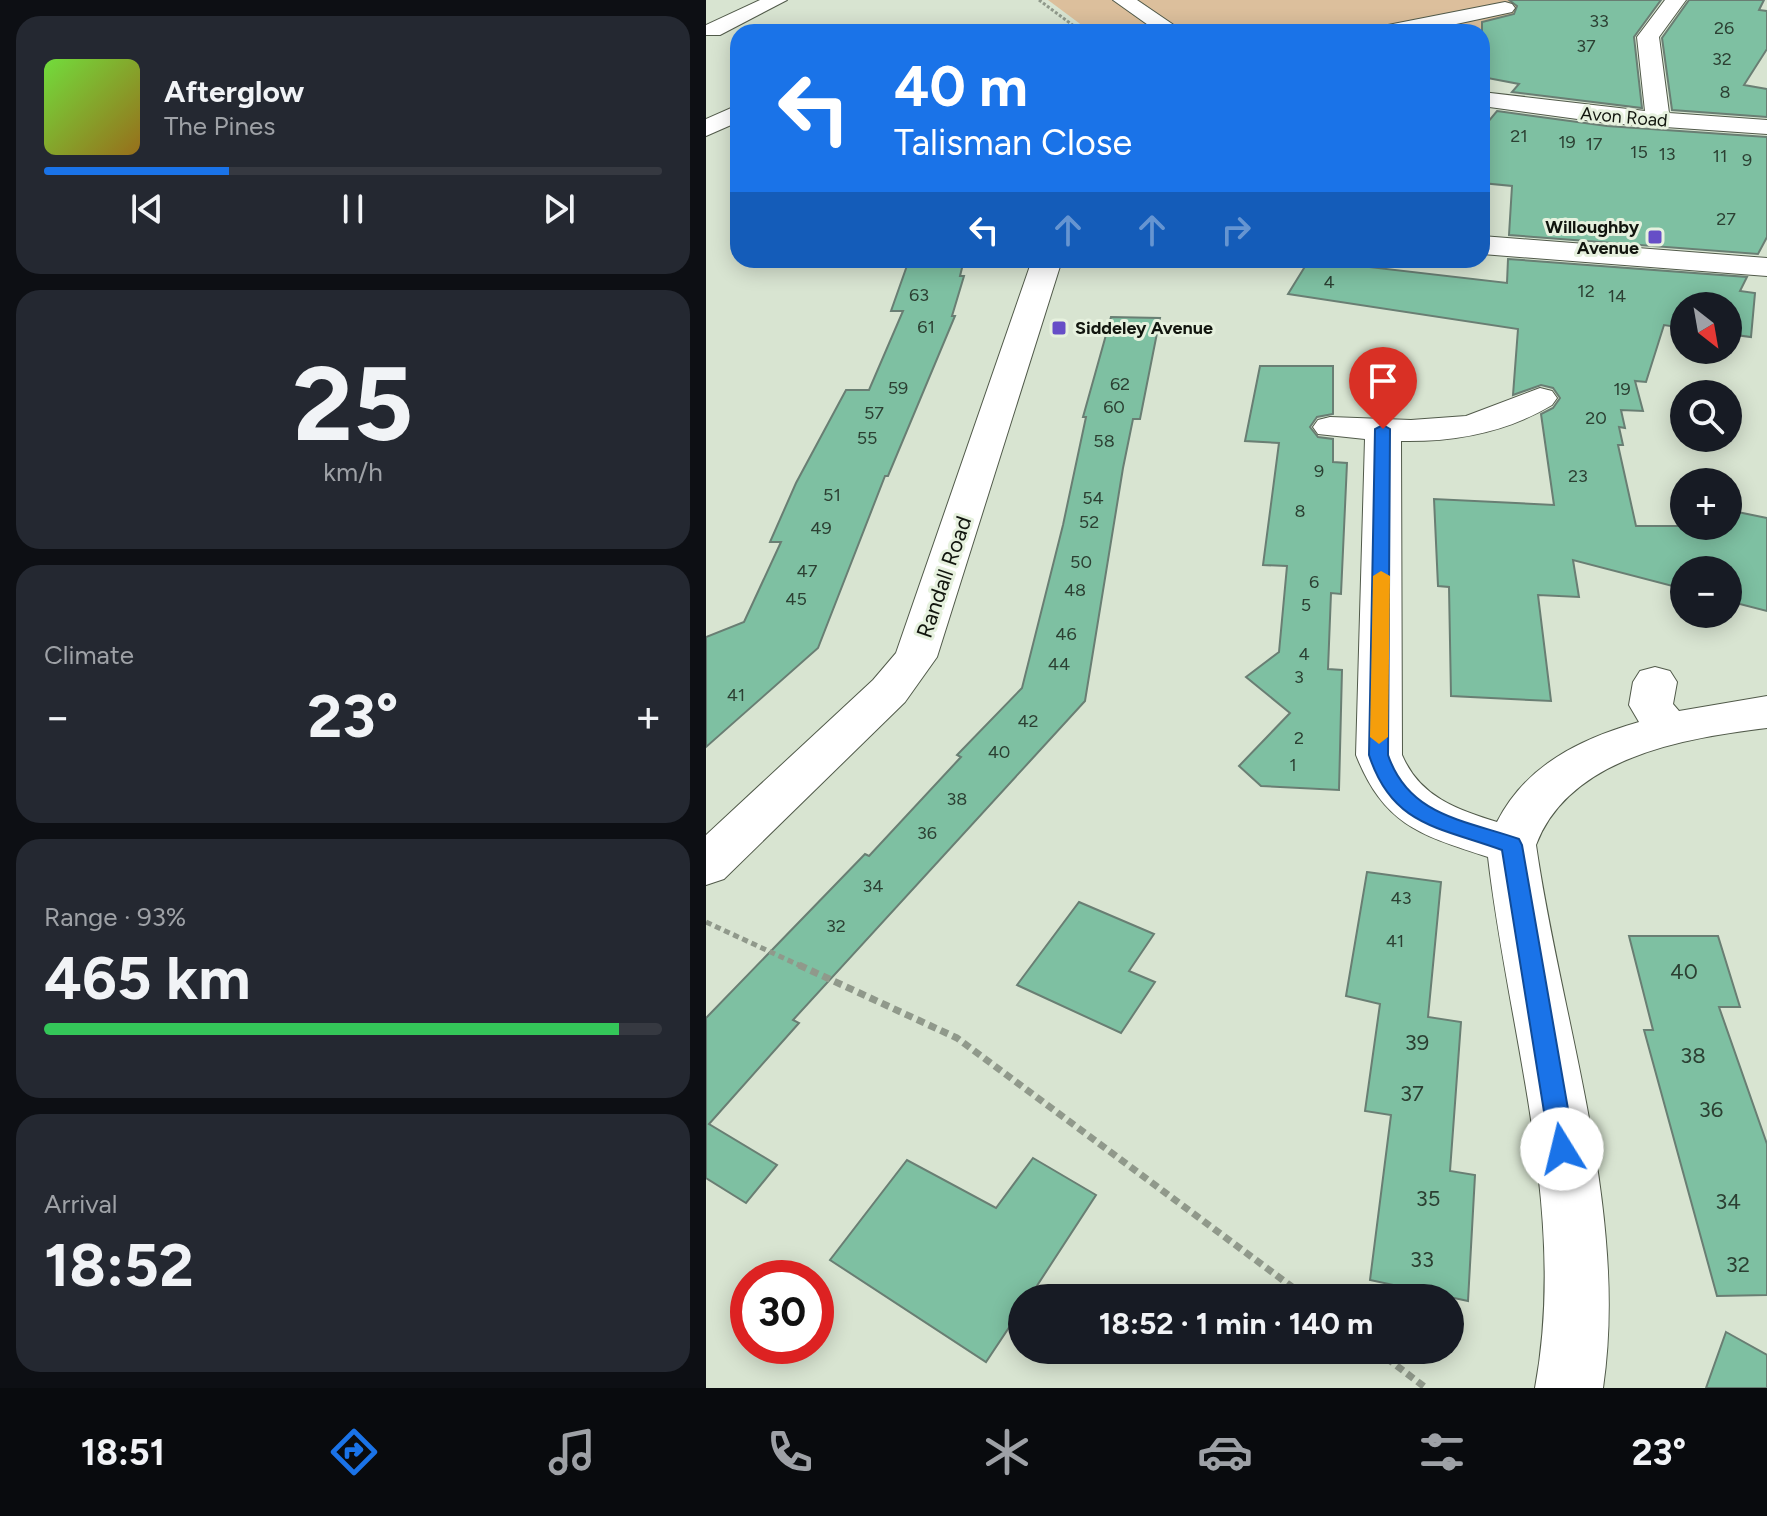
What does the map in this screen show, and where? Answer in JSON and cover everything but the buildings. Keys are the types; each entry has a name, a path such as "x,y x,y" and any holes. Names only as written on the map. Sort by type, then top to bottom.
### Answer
{"street":[{"path":"709,29 777,0"},
{"path":"1123,0 1160,24"},
{"path":"1658,120 1648,37 1676,0"},
{"path":"1392,6 1427,24"},
{"path":"1449,24 1505,8"},
{"path":"709,29 730,33"},
{"name":"Avon Road","path":"1490,100 1658,120 1767,127"},
{"path":"706,129 730,116"},
{"path":"1490,246 1767,267"},
{"name":"Randall Road","path":"706,865 889,691 916,657 1044,268"},
{"path":"1330,427 1448,429 1486,424 1524,410 1540,398"},
{"path":"1383,429 1379,755 1392,786 1417,812 1511,845"},
{"path":"1569,1388 1574,1363 1577,1281 1572,1211 1511,845 1523,815 1542,791 1619,746 1662,706 1723,716 1767,712"}],"path":[{"path":"1039,0 1071,24"},
{"path":"706,922 957,1038 1288,1284"},
{"path":"1394,1364 1426,1388"}],"shaded area":[{"path":"1048,0 1530,0 1540,19 1490,30 1490,24 1080,24"}],"slow traffic":[{"path":"1379,737 1381,576"}],"place":[{"name":"Willoughby Avenue","path":"1655,237"},
{"name":"Siddeley Avenue","path":"1059,328"}],"route":[{"path":"1383,429 1379,755 1386,777 1398,795 1417,812 1511,845 1562,1149"}]}
